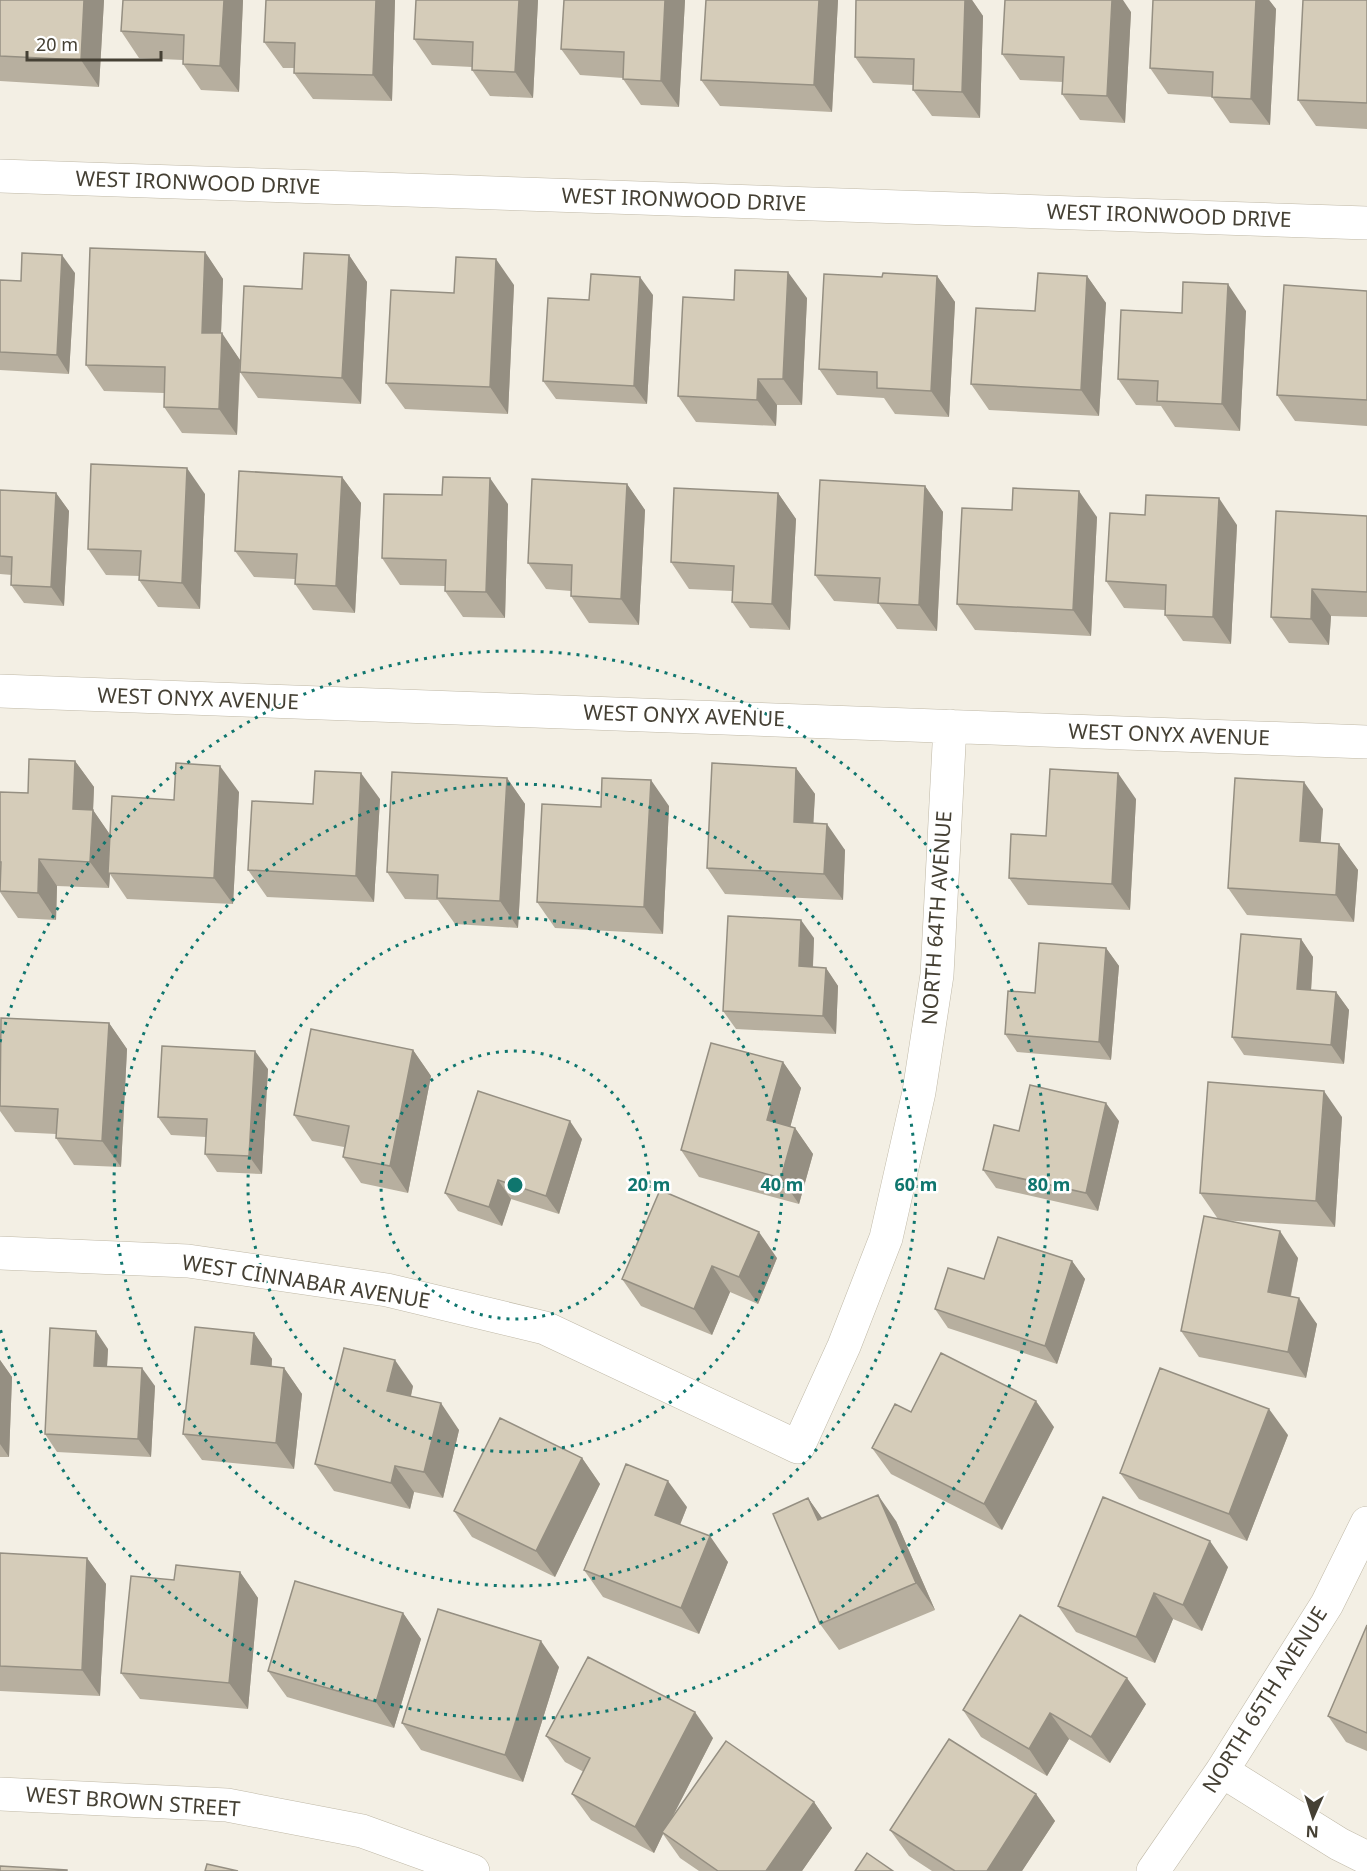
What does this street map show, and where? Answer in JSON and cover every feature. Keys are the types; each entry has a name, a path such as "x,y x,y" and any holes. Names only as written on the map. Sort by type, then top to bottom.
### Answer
{"street":[{"name":"WEST IRONWOOD DRIVE","path":"0,176 1367,223"},
{"name":"WEST ONYX AVENUE","path":"0,691 1367,742"},
{"name":"NORTH 64TH AVENUE","path":"798,1447 844,1346 886,1238 919,1092 937,975 950,726"},
{"name":"WEST CINNABAR AVENUE","path":"0,1253 188,1261 387,1290 545,1328 798,1447"},
{"name":"NORTH 65TH AVENUE","path":"1153,1871 1222,1771 1327,1604 1367,1523"},
{"path":"1222,1771 1339,1844 1367,1858"},
{"name":"WEST BROWN STREET","path":"0,1794 227,1805 362,1831 473,1871"}],"building":[{"path":"0,0 84,0 81,60 0,56"},
{"path":"123,0 224,0 220,66 183,64 184,35 121,31"},
{"path":"266,0 376,0 373,75 294,73 295,43 264,42"},
{"path":"416,0 519,0 515,72 472,70 473,42 414,39"},
{"path":"564,0 665,0 661,81 623,79 624,52 561,49"},
{"path":"706,0 819,0 814,85 701,80"},
{"path":"856,0 965,0 962,92 913,90 914,59 855,57"},
{"path":"1005,0 1112,0 1107,96 1062,94 1064,57 1002,54"},
{"path":"1153,0 1256,0 1251,99 1212,97 1213,72 1150,68"},
{"path":"1303,0 1367,0 1367,103 1298,100"},
{"path":"90,248 205,252 202,333 222,333 219,409 164,407 165,367 86,365"},
{"path":"22,253 62,255 57,355 0,352 0,280 21,281"},
{"path":"304,253 349,255 342,378 240,372 244,286 302,289"},
{"path":"456,257 496,259 490,387 386,383 391,290 454,293"},
{"path":"735,270 788,272 783,379 758,379 757,400 678,396 683,297 734,300"},
{"path":"883,273 937,276 931,391 877,388 877,372 819,369 824,274 882,277"},
{"path":"1038,273 1087,276 1081,390 971,384 976,308 1035,311"},
{"path":"591,274 640,277 634,386 543,381 548,298 589,300"},
{"path":"1183,282 1228,284 1222,404 1157,401 1158,381 1118,379 1121,310 1182,313"},
{"path":"1284,285 1367,291 1367,400 1277,395"},
{"path":"91,464 187,468 182,583 139,580 141,551 88,549"},
{"path":"239,471 342,477 336,586 295,584 297,554 235,551"},
{"path":"443,477 490,478 486,592 445,591 446,560 382,558 384,494 442,495"},
{"path":"532,479 627,484 621,599 571,596 572,565 528,563"},
{"path":"820,480 925,486 919,605 878,603 880,578 815,575"},
{"path":"674,488 778,493 772,604 732,602 734,566 671,562"},
{"path":"1013,488 1079,491 1073,610 957,604 962,508 1012,510"},
{"path":"0,490 56,493 51,587 11,585 12,557 0,556"},
{"path":"1146,495 1219,498 1213,617 1165,615 1166,585 1106,581 1110,513 1145,515"},
{"path":"1276,511 1367,516 1367,592 1312,589 1311,619 1271,617"},
{"path":"29,759 75,761 73,809 93,810 90,862 39,859 38,893 0,891 0,792 28,793"},
{"path":"176,763 220,766 214,878 108,873 112,796 174,800"},
{"path":"712,763 796,768 794,822 827,824 824,874 707,868"},
{"path":"1050,769 1118,773 1112,884 1009,878 1011,834 1046,836"},
{"path":"315,771 361,773 356,876 248,870 252,801 313,804"},
{"path":"392,772 507,778 500,901 437,898 438,875 387,872"},
{"path":"602,778 651,780 644,907 537,902 542,804 601,807"},
{"path":"1235,778 1304,782 1300,841 1339,844 1336,895 1228,888"},
{"path":"728,916 801,920 799,966 826,968 823,1016 723,1011"},
{"path":"1241,934 1301,939 1297,989 1336,992 1331,1045 1232,1037"},
{"path":"1039,943 1106,948 1099,1042 1005,1034 1008,991 1035,993"},
{"path":"1,1018 109,1023 102,1141 56,1138 58,1109 0,1106"},
{"path":"311,1029 413,1050 390,1166 343,1157 349,1126 294,1115"},
{"path":"711,1043 783,1062 767,1120 795,1128 781,1178 681,1150"},
{"path":"162,1046 255,1051 249,1156 205,1154 207,1119 158,1117"},
{"path":"1208,1082 1324,1091 1316,1201 1200,1193"},
{"path":"1030,1085 1106,1103 1086,1193 983,1170 994,1125 1019,1131"},
{"path":"478,1091 570,1121 546,1196 498,1180 489,1207 445,1193"},
{"path":"660,1190 759,1232 739,1277 712,1266 694,1309 622,1279"},
{"path":"1204,1216 1280,1231 1268,1292 1299,1298 1288,1352 1181,1331"},
{"path":"998,1237 1072,1261 1045,1346 935,1309 948,1268 984,1279"},
{"path":"195,1327 254,1333 251,1364 284,1368 276,1443 183,1434"},
{"path":"50,1328 96,1331 94,1366 142,1368 138,1439 45,1434"},
{"path":"344,1348 395,1360 387,1391 441,1403 424,1472 395,1466 391,1483 315,1464"},
{"path":"941,1353 1036,1401 984,1504 872,1448 895,1404 911,1412"},
{"path":"1160,1368 1269,1409 1229,1514 1120,1473"},
{"path":"500,1418 582,1458 536,1551 454,1511"},
{"path":"626,1464 668,1481 655,1515 710,1536 681,1608 584,1570"},
{"path":"878,1495 916,1583 820,1624 773,1514 808,1498 818,1520"},
{"path":"1103,1497 1210,1541 1183,1605 1154,1593 1136,1637 1058,1606"},
{"path":"0,1553 87,1558 82,1670 0,1666"},
{"path":"176,1565 240,1572 229,1683 121,1673 131,1576 174,1580"},
{"path":"295,1581 403,1613 376,1702 268,1671"},
{"path":"438,1609 541,1641 505,1755 402,1723"},
{"path":"1020,1615 1127,1678 1091,1737 1050,1713 1029,1749 963,1710"},
{"path":"1367,1625 1367,1733 1328,1716"},
{"path":"588,1657 695,1712 635,1827 572,1794 590,1758 546,1736"},
{"path":"949,1739 1036,1794 987,1871 955,1871 890,1830"},
{"path":"726,1741 814,1802 766,1871 718,1871 662,1832"},
{"path":"867,1853 893,1871 855,1871"},
{"path":"207,1864 238,1871 205,1871"},
{"path":"0,1866 67,1870 67,1871 0,1871"}]}
